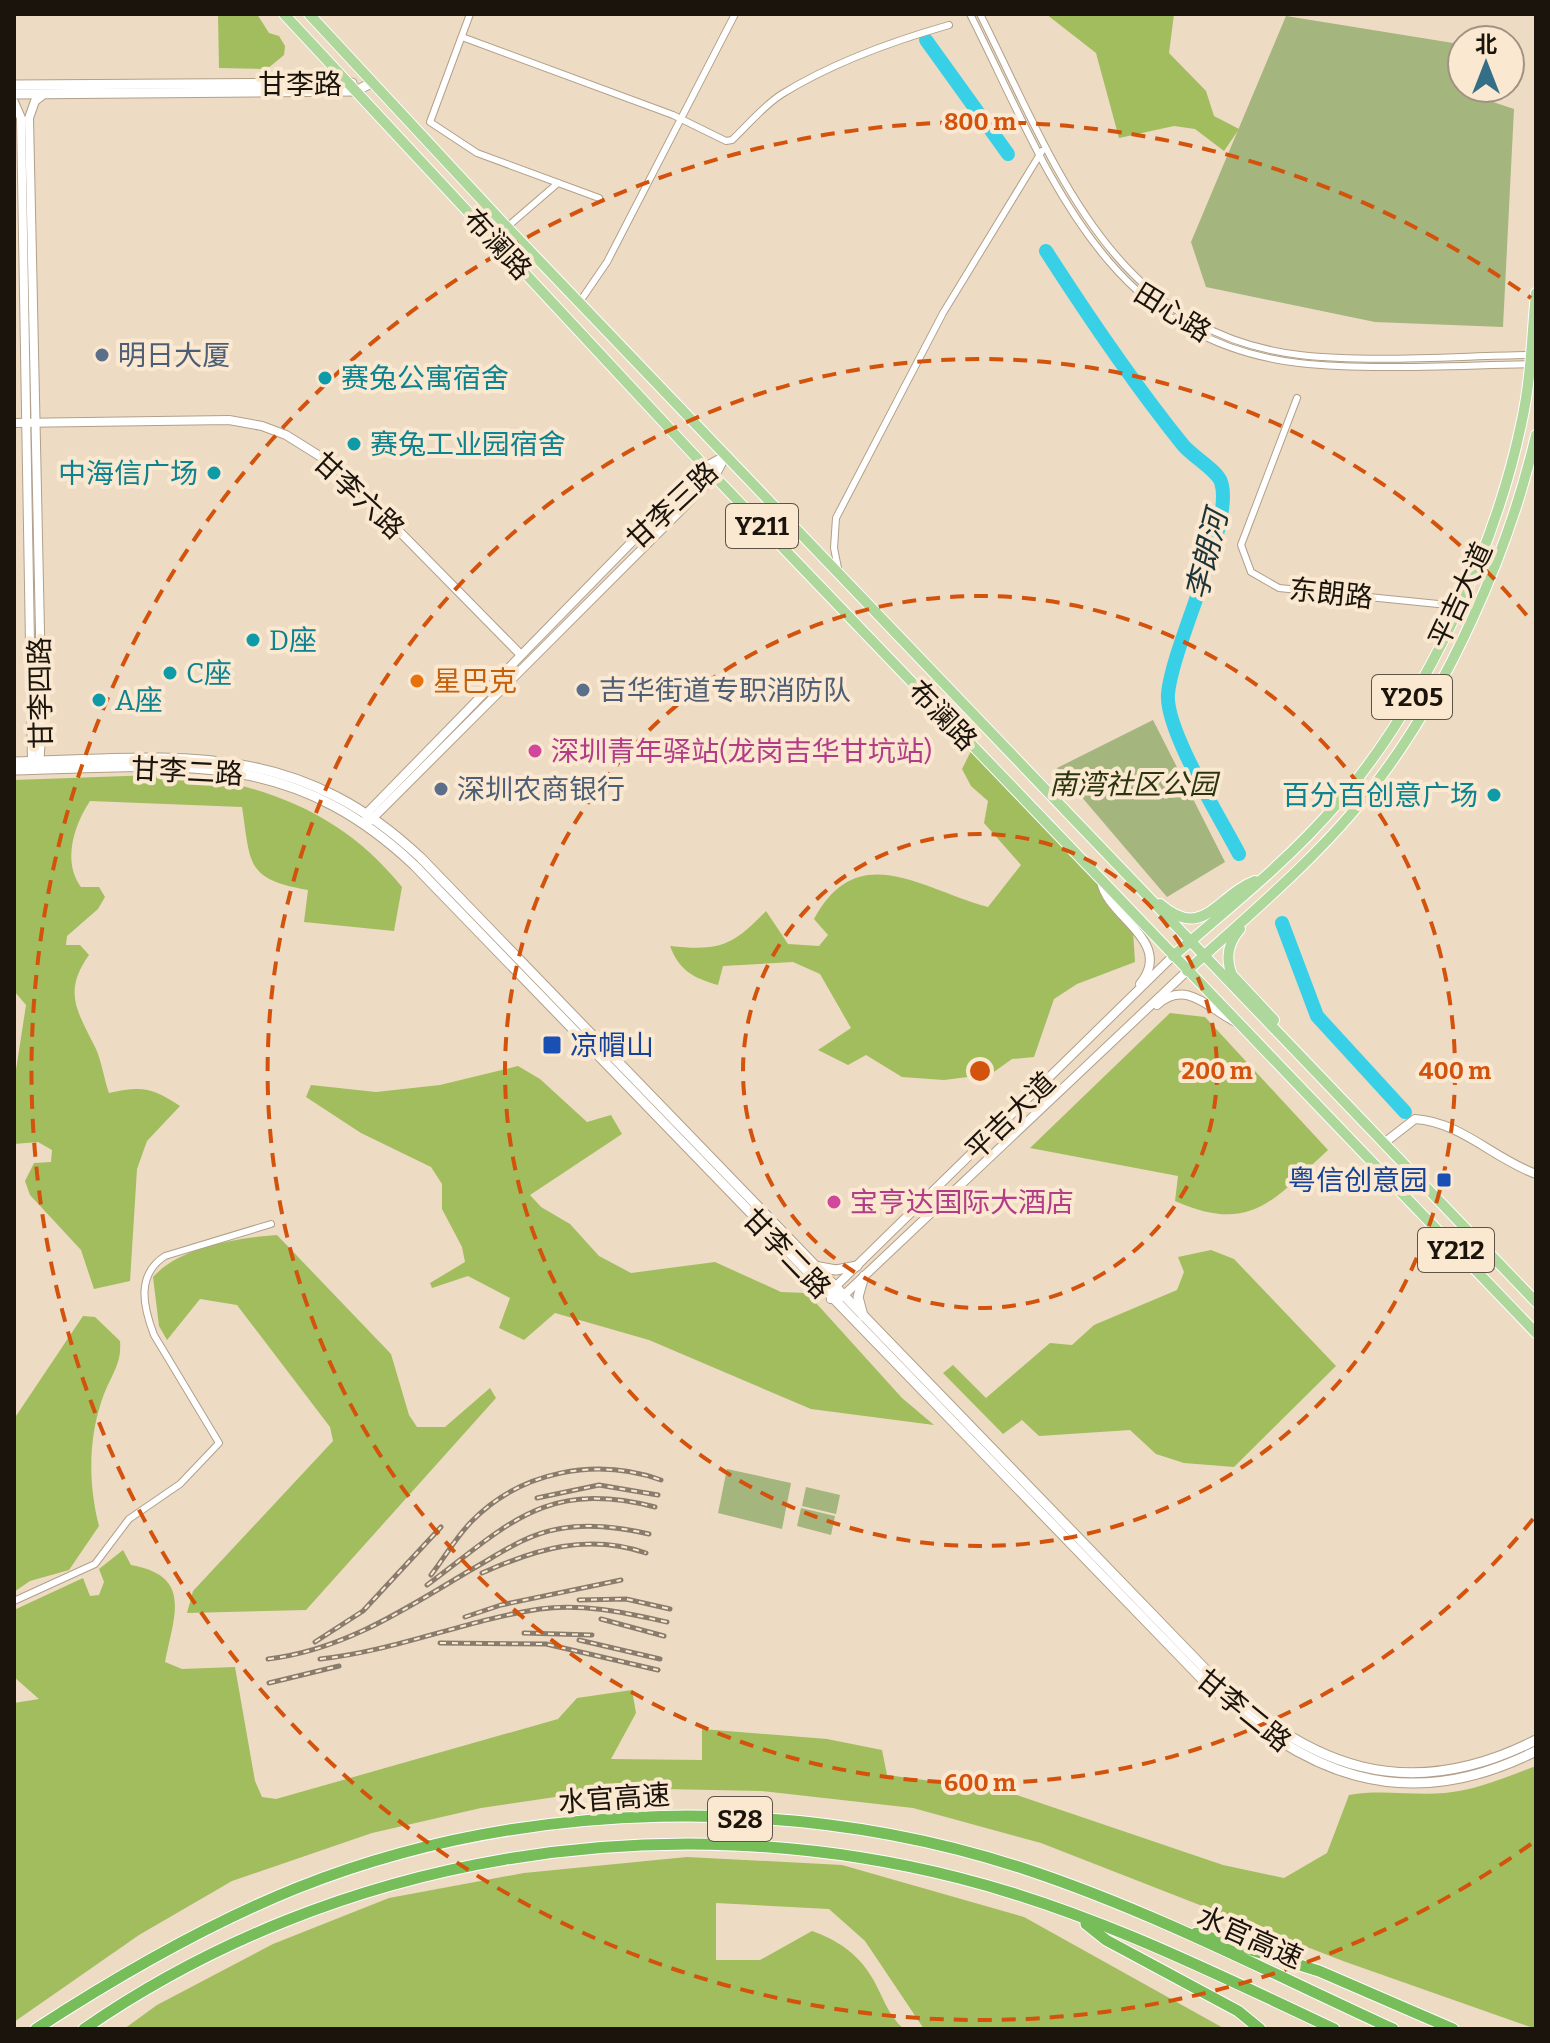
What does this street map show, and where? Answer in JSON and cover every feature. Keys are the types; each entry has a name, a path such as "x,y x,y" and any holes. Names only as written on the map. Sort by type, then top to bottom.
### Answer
{"highway":[{"name":"水官高速","path":"36,2029 182,1941 299,1887 448,1843 594,1821 726,1819 848,1829 907,1839 1025,1869 1161,1923 1393,2029"},
{"name":"水官高速","path":"84,2029 193,1964 309,1910 410,1879 525,1855 664,1843 787,1849 902,1865 960,1878 1073,1914 1334,2029"},
{"path":"1073,1914 1106,1940 1238,2011 1260,2029"},
{"path":"1161,1923 1319,1971 1453,2029"}],"main road":[{"name":"布澜路","path":"284,14 705,467 1536,1333"},
{"name":"布澜路","path":"309,14 579,303 1536,1302"},
{"name":"甘李路","path":"14,94 352,87 371,83"},
{"name":"甘李路","path":"14,85 352,87"},
{"name":"平吉大道","path":"1173,956 1314,830 1382,746 1458,606 1495,519 1523,416 1533,359 1536,293"},
{"name":"平吉大道","path":"1187,971 1349,816 1396,756 1423,711 1481,598 1511,525 1536,435"},
{"name":"甘李二路","path":"14,762 179,766 245,772 311,793 366,818 376,819 421,858 834,1288 837,1298 864,1319 1209,1673 1284,1735 1329,1757 1396,1772 1465,1766 1536,1740"},
{"name":"甘李二路","path":"14,770 37,764"},
{"name":"甘李二路","path":"366,818 837,1298 1202,1679 1254,1726 1279,1743 1348,1774 1418,1783 1468,1776 1536,1751"},
{"path":"1137,888 1169,912 1189,920 1205,917 1240,886 1261,879"},
{"path":"1265,898 1234,936 1227,954 1228,966 1232,975 1278,1025 1282,1036"},
{"path":"813,1266 836,1270 857,1266"},
{"path":"864,1276 858,1297 864,1319"}],"street":[{"path":"470,14 430,122 477,153 599,198"},
{"path":"579,303 607,262 683,120 735,14"},
{"name":"田心路","path":"970,14 1081,229 1113,269 1172,318 1220,342 1299,363 1533,359"},
{"name":"田心路","path":"980,14 1075,204 1118,263 1154,295 1202,326 1248,343 1300,355 1533,359"},
{"path":"462,37 683,120 726,141 732,140 780,95 906,38 949,25"},
{"name":"甘李四路","path":"37,764 29,118 32,106 44,94"},
{"name":"甘李四路","path":"14,102 21,118 31,422"},
{"path":"839,573 834,548 836,518 943,313 1046,145"},
{"path":"507,227 558,183"},
{"name":"东朗路","path":"1297,398 1241,545 1251,572 1279,588 1458,606"},
{"name":"甘李六路","path":"14,423 229,420 262,426 286,435 334,465 520,654"},
{"name":"甘李三路","path":"366,818 705,467 725,456"},
{"name":"甘李三路","path":"376,819 715,476 725,456"},
{"path":"1101,881 1103,892 1149,948 1144,979 1124,1004"},
{"name":"平吉大道","path":"834,1288 1173,956"},
{"name":"平吉大道","path":"837,1298 1187,971"},
{"path":"1127,1027 1162,1001 1188,995 1202,999 1227,1019 1242,1025"},
{"path":"1384,1143 1415,1119 1429,1120 1455,1129 1497,1157 1536,1174"},
{"path":"14,1601 95,1564 129,1519 180,1484 219,1443 154,1335 147,1315 144,1279 151,1265 165,1256 271,1224"}],"green space":[{"path":"218,14 257,14 269,33 279,36 285,46 284,55 267,69 219,68"},
{"path":"1046,14 1174,14 1169,53 1206,91 1214,116 1239,129 1224,151 1195,129 1174,126 1119,138 1096,53"},
{"path":"1286,16 1446,42 1446,104 1499,104 1514,109 1503,327 1375,322 1206,287 1191,242"},
{"name":"南湾社区公园","path":"1153,720 1225,862 1167,897 1057,768"},
{"path":"971,751 1127,913 1133,931 1135,962 1077,984 1054,999 1034,1057 1012,1059 991,1074 944,1080 902,1077 866,1055 848,1065 818,1050 851,1028 820,974 793,962 723,966 718,985 694,976 678,961 670,946 701,948 724,944 744,932 766,911 788,944 819,946 828,935 814,919 831,894 851,880 871,875 916,882 988,907 1021,865 984,823 988,801 971,786 962,769"},
{"path":"182,774 246,787 304,808 356,841 402,887 394,931 304,922 308,890 272,880 255,866 247,842 242,807 90,801 75,832 72,866 81,887 99,887 105,897 98,909 67,936 66,945 80,945 89,955 76,981 79,1013 98,1054 109,1093 146,1090 180,1106 147,1141 137,1169 130,1281 94,1289 81,1250 30,1195 25,1181 34,1163 51,1162 52,1150 38,1142 14,1144 14,1083 26,1005 14,991 14,780"},
{"path":"1170,1013 1205,1017 1328,1150 1276,1197 1260,1207 1243,1213 1201,1211 1175,1201 1178,1176 1030,1148"},
{"path":"518,1066 540,1079 587,1122 611,1115 622,1134 530,1195 541,1207 570,1224 599,1256 631,1273 715,1262 781,1292 807,1293 902,1398 934,1425 811,1409 649,1340 555,1313 524,1340 499,1328 510,1298 468,1276 432,1288 430,1283 465,1262 462,1247 442,1209 442,1184 431,1167 361,1133 306,1097 311,1085 376,1092 440,1085"},
{"path":"277,1235 391,1354 409,1415 417,1427 445,1427 490,1388 496,1398 306,1610 187,1613 193,1591 333,1441 330,1427 237,1305 200,1299 167,1340 159,1326 153,1277 178,1258 194,1251 227,1242"},
{"path":"1211,1250 1234,1259 1336,1366 1234,1467 1184,1463 1156,1454 1130,1430 1039,1436 1022,1420 1003,1434 943,1373 953,1365 986,1398 1050,1343 1072,1345 1094,1325 1177,1290 1184,1272 1178,1257"},
{"path":"83,1316 95,1317 120,1341 118,1362 104,1394 92,1443 93,1494 99,1526 69,1570 30,1581 14,1592 14,1419"},
{"path":"727,1469 791,1483 782,1529 718,1513"},
{"path":"806,1487 840,1495 836,1514 802,1506"},
{"path":"801,1508 835,1516 831,1535 797,1526"},
{"path":"123,1550 131,1565 151,1570 164,1578 171,1588 175,1614 165,1662 182,1669 235,1667 255,1781 262,1797 276,1799 558,1719 577,1698 632,1690 636,1713 611,1759 702,1760 702,1729 827,1739 882,1750 887,1775 1005,1791 1223,1865 1284,1878 1327,1853 1349,1795 1457,1791 1536,1766 1536,2029 1343,1961 1041,1843 913,1808 761,1791 616,1788 481,1808 372,1833 232,1881 139,1935 14,2022 14,1703 39,1699 14,1677 14,1610 83,1578 90,1596 99,1595 104,1582 99,1569"},
{"path":"687,1857 842,1865 1024,1917 1225,2029 924,2029 865,1941 829,1909 716,1903 716,1960 760,1960 812,1931 853,1954 871,1976 893,2017 904,2029 124,2029 157,2005 273,1944 389,1898 524,1873"}],"waterway":[{"name":"李朗河","path":"926,40 1008,154"},
{"name":"李朗河","path":"1046,251 1147,398 1183,445 1221,482 1223,501 1219,525 1172,672 1168,694 1169,710 1184,751 1239,854"},
{"name":"李朗河","path":"1282,923 1317,1016 1405,1112"}],"railway":[{"path":"431,1575 472,1521 513,1490 536,1480 586,1470 636,1473 661,1480"},
{"path":"537,1498 599,1485 658,1495"},
{"path":"427,1585 506,1527 530,1513 556,1504 584,1499 617,1500 655,1507"},
{"path":"268,1659 322,1647 373,1626 512,1546 546,1532 592,1526 649,1534"},
{"path":"315,1642 363,1611 441,1527"},
{"path":"482,1573 562,1546 603,1544 646,1553"},
{"path":"465,1617 501,1605 621,1580"},
{"path":"579,1600 626,1599 670,1609"},
{"path":"320,1659 376,1649 512,1614 556,1607 620,1612 667,1622"},
{"path":"601,1619 664,1636"},
{"path":"524,1633 592,1635"},
{"path":"579,1640 660,1659"},
{"path":"440,1643 546,1644 658,1670"},
{"path":"269,1683 339,1666"}],"place":[{"name":"明日大厦","path":"102,355"},
{"name":"赛兔公寓宿舍","path":"325,378"},
{"name":"赛兔工业园宿舍","path":"354,444"},
{"name":"中海信广场","path":"214,473"},
{"name":"D座","path":"253,640"},
{"name":"C座","path":"170,673"},
{"name":"星巴克","path":"417,681"},
{"name":"吉华街道专职消防队","path":"583,690"},
{"name":"A座","path":"99,700"},
{"name":"深圳青年驿站(龙岗吉华甘坑站)","path":"535,751"},
{"name":"深圳农商银行","path":"441,789"},
{"name":"百分百创意广场","path":"1494,795"},
{"name":"凉帽山","path":"552,1045"},
{"name":"粤信创意园","path":"1444,1180"},
{"name":"宝亨达国际大酒店","path":"834,1202"}]}
